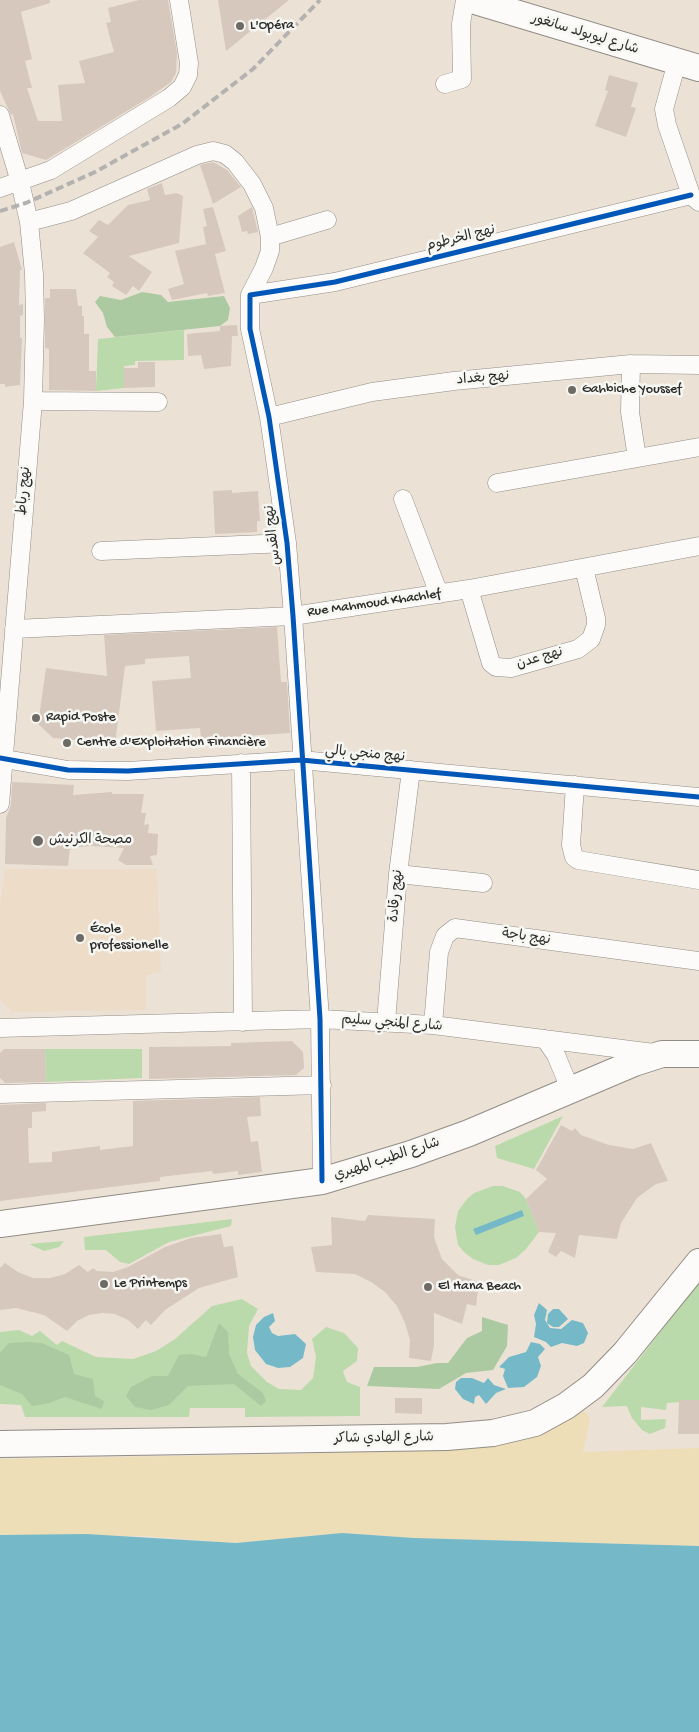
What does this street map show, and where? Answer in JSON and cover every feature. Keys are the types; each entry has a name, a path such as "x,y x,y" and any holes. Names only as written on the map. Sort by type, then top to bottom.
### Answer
{"main road":[{"name":"شارع ليوبولد سانغور","path":"472,0 688,65"},
{"name":"شارع الطيب المهيري","path":"0,1224 322,1181 411,1154 468,1133 634,1062 662,1054 699,1054"},
{"name":"شارع الهادي شاكر","path":"0,1444 447,1437 493,1433 535,1423 566,1406 593,1386 625,1353 699,1262"}],"street":[{"path":"0,188 51,170 170,98 182,87 188,75 189,63 179,0"},
{"path":"445,84 462,79 461,24 465,0"},
{"path":"688,65 664,109 667,125 695,199"},
{"name":"نهج رباط","path":"0,115 20,182 29,222 34,280 33,401 0,804"},
{"path":"29,222 71,211 197,154 213,151 225,154 235,162 252,184 264,208 270,237 270,251 250,303"},
{"name":"نهج الخرطوم","path":"250,303 695,199"},
{"path":"270,237 327,220"},
{"name":"نهج القدس","path":"250,303 250,329 269,417 287,543 293,616 301,760 320,1019 322,1181"},
{"path":"631,364 630,412 637,458"},
{"name":"نهج بغداد","path":"269,417 372,392 454,381 631,364 699,365"},
{"path":"33,401 158,402"},
{"path":"497,483 699,447"},
{"path":"403,500 439,594"},
{"path":"101,552 287,543"},
{"name":"Rue Mahmoud Khachlef","path":"14,629 293,616 469,589 699,546"},
{"name":"نهج عدن","path":"469,589 490,663 496,667 511,668 578,649 591,639 596,625 596,618 584,568"},
{"name":"نهج منجي بالي","path":"3,758 68,770 128,771 301,760 699,797"},
{"path":"241,763 243,1022"},
{"name":"نهج رقادة","path":"386,1022 398,874 411,770"},
{"path":"575,785 571,845 574,857 578,860 699,880"},
{"path":"398,874 484,883"},
{"name":"نهج باجة","path":"433,1025 439,952 445,936 455,928 699,961"},
{"name":"شارع المنجي سليم","path":"0,1028 320,1019 433,1025 662,1054"},
{"path":"545,1039 556,1055 570,1089"},
{"path":"0,1094 322,1085"}],"shaded area":[{"name":"École professionelle","path":"5,869 157,869 161,972 146,975 146,1010 12,1012 0,1000 0,905"}],"green space":[{"path":"142,292 161,295 168,302 224,296 230,308 228,320 220,326 115,337 107,327 103,313 95,302 100,296 121,300"},
{"path":"184,330 184,360 135,361 135,365 124,366 124,388 96,391 98,339"},
{"path":"45,1049 142,1049 142,1078 46,1082"},
{"path":"563,1116 534,1169 497,1158 495,1146"},
{"path":"493,1186 503,1186 520,1192 526,1199 539,1232 526,1249 516,1258 499,1265 488,1265 473,1259 464,1252 458,1245 455,1227 458,1211 467,1199 474,1193"},
{"path":"232,1219 231,1226 169,1242 129,1264 120,1262 106,1250 85,1250 84,1237"},
{"path":"64,1241 59,1247 44,1251 29,1244"},
{"path":"699,1282 699,1401 667,1403 666,1410 641,1407 641,1420 666,1419 665,1428 650,1434 642,1430 632,1418 627,1406 602,1407"},
{"path":"242,1299 258,1309 249,1326 247,1353 251,1366 267,1382 279,1389 301,1390 313,1378 316,1357 312,1339 326,1327 344,1333 358,1348 357,1361 343,1371 347,1382 360,1387 360,1416 245,1417 245,1408 190,1408 189,1417 25,1417 21,1405 0,1404 0,1332 19,1330 32,1336 40,1331 57,1345 62,1341 96,1357 133,1359 156,1351 175,1339 212,1306"},
{"path":"482,1317 508,1325 507,1346 493,1370 466,1373 439,1389 367,1386 374,1367 417,1367 448,1363 467,1338 482,1331"},
{"path":"219,1323 228,1332 229,1354 238,1374 263,1393 266,1401 261,1406 234,1384 188,1386 169,1405 151,1410 135,1407 126,1396 131,1387 152,1376 168,1376 179,1355 191,1354 206,1357"},
{"path":"9,1343 42,1343 69,1355 74,1374 93,1379 95,1396 104,1401 102,1409 65,1397 49,1403 32,1406 22,1394 0,1385 0,1353"}],"sand":[{"path":"582,1409 590,1418 583,1452 699,1448 699,1546 414,1538 342,1533 236,1543 143,1536 0,1535 0,1459 294,1454 493,1446 519,1441 551,1428"}],"water":[{"path":"522,1210 524,1216 476,1235 473,1229"},
{"path":"539,1303 547,1310 545,1320 550,1328 561,1329 572,1320 583,1323 588,1333 584,1343 577,1346 562,1343 551,1347 546,1342 534,1337 536,1324 534,1315"},
{"path":"553,1309 559,1309 568,1319 559,1327 553,1327 547,1323 548,1314"},
{"path":"273,1313 275,1321 269,1327 272,1333 278,1336 295,1334 306,1344 303,1358 290,1367 278,1368 266,1364 255,1350 253,1337 256,1325 264,1317"},
{"path":"531,1342 540,1344 545,1349 538,1357 541,1366 537,1377 524,1387 508,1388 503,1376 505,1369 499,1367 509,1357 526,1352"},
{"path":"461,1378 472,1378 484,1383 488,1378 494,1385 506,1389 496,1393 486,1404 479,1395 475,1397 474,1404 463,1399 455,1389 456,1382"},
{"path":"342,1533 414,1538 699,1546 699,1732 0,1732 0,1535 86,1534 236,1543"}],"building":[{"path":"0,0 50,0 50,3 21,12 32,59 25,61 32,88 27,88 38,121 62,121 58,85 85,83 79,61 114,52 106,23 111,22 108,8 139,0 168,0 177,53 176,73 171,82 150,97 46,160 22,153 13,114 11,115 0,91"},
{"name":"L'Opéra","path":"218,0 289,0 226,51"},
{"path":"609,75 638,83 631,107 636,108 626,137 595,126 608,91 605,90"},
{"path":"213,162 227,170 241,187 213,204 200,165"},
{"path":"162,183 165,195 177,193 183,196 179,243 129,256 152,272 139,291 133,286 126,295 112,286 114,282 107,277 110,273 83,253 98,237 89,231 99,220 108,225 128,205 150,200 147,189"},
{"path":"213,207 226,251 215,254 225,293 208,296 207,293 172,300 168,289 184,284 175,251 206,244 203,227 207,226 203,209"},
{"path":"252,207 258,232 248,234 247,231 242,232 238,216"},
{"path":"14,242 22,270 20,270 19,305 23,304 23,315 20,316 20,338 22,338 20,385 5,387 5,384 0,384 0,247"},
{"path":"50,289 76,289 78,306 82,306 82,316 84,316 84,334 89,334 89,371 96,371 96,391 49,390 49,349 45,348 45,298 50,298"},
{"path":"237,325 238,336 232,336 231,366 204,369 201,355 188,356 187,334 220,331 220,326"},
{"path":"138,362 155,362 155,387 124,388 124,368 138,368"},
{"path":"232,490 232,493 258,491 260,521 257,521 257,532 215,534 213,491"},
{"path":"277,627 281,682 287,682 290,733 201,739 200,728 156,731 152,681 191,678 189,656 145,659 145,664 125,666 115,744 53,738 38,724 46,668 107,676 104,635"},
{"path":"12,782 74,785 73,795 112,792 112,794 144,794 141,813 146,813 144,825 149,824 148,833 158,834 157,855 150,856 153,865 126,865 118,860 124,848 91,846 70,848 68,866 5,864 6,818 11,805"},
{"path":"292,1041 303,1052 304,1068 296,1075 149,1079 149,1047 231,1046 231,1043"},
{"path":"4,1049 45,1049 46,1082 5,1083 0,1078 0,1053"},
{"path":"260,1097 261,1116 247,1117 251,1142 258,1141 262,1172 238,1175 238,1171 213,1174 212,1171 160,1177 160,1181 0,1201 0,1105 46,1103 46,1111 32,1112 32,1128 28,1128 29,1163 52,1162 52,1152 100,1146 100,1150 133,1146 133,1101"},
{"path":"561,1125 572,1131 575,1128 581,1135 609,1145 633,1149 651,1143 668,1181 656,1184 637,1198 621,1223 617,1239 579,1235 575,1258 561,1251 556,1257 548,1252 556,1233 539,1232 526,1199 547,1179 536,1170"},
{"name":"El Hana Beach","path":"368,1215 435,1219 434,1237 442,1259 458,1275 479,1282 476,1306 467,1304 462,1324 434,1313 434,1345 431,1361 409,1358 410,1340 405,1323 397,1306 385,1292 355,1274 316,1272 311,1247 332,1245 331,1217 365,1221"},
{"name":"Le Printemps","path":"221,1234 224,1247 233,1246 238,1277 199,1288 165,1310 151,1325 146,1320 138,1329 128,1320 115,1314 102,1313 89,1315 77,1321 67,1331 44,1315 16,1308 0,1310 0,1268 5,1263 18,1272 33,1278 50,1278 65,1274 79,1265 88,1272 93,1268 97,1271 113,1272 128,1267 165,1247 191,1238"},
{"path":"395,1398 422,1398 422,1414 395,1413"},
{"path":"679,1400 699,1400 699,1434 678,1434"}],"railway":[{"path":"0,211 26,203 95,172 182,124 253,69 320,0"}],"cycle path":[{"path":"322,1181 320,1019 293,616 287,543 269,417 250,329 250,295 335,282 691,195"},
{"path":"0,758 68,770 128,771 301,760 699,797"}],"place":[{"name":"L'Opéra","path":"240,26"},
{"name":"Gahbiche Youssef","path":"572,390"},
{"name":"Rapid Poste","path":"36,718"},
{"name":"Centre d'Exploitation Financière","path":"67,743"},
{"name":"مصحة الكرنيش","path":"38,841"},
{"name":"École professionelle","path":"80,938"},
{"name":"Le Printemps","path":"104,1284"},
{"name":"El Hana Beach","path":"428,1287"}]}
